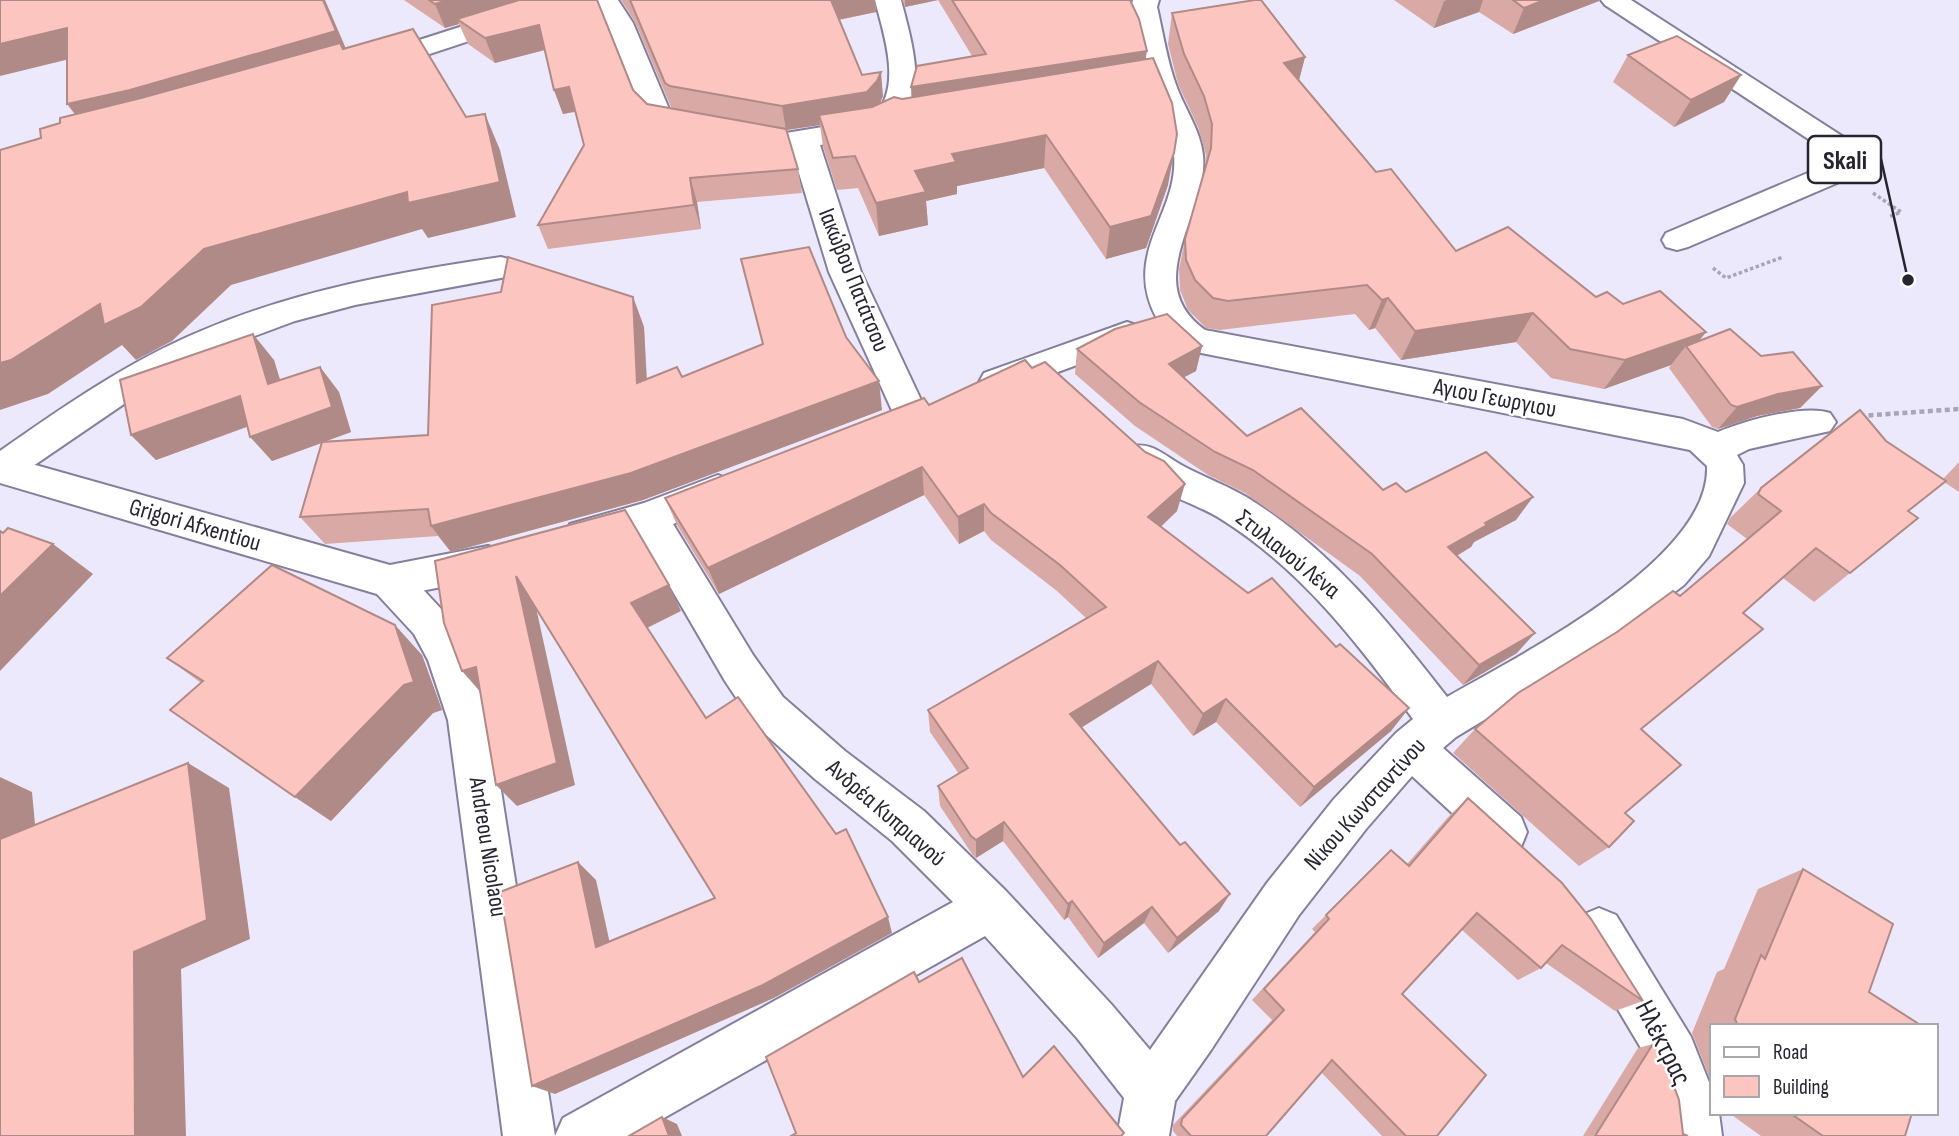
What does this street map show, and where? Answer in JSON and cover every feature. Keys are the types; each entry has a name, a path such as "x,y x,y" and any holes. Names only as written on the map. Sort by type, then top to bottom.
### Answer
{"street":[{"path":"354,69 569,0"},
{"path":"605,0 620,23 657,113 666,120 786,142 880,126 892,119 901,104 902,54 888,0"},
{"path":"878,428 938,405 1053,378 1146,328 1173,323 1159,284 1167,235 1188,175 1183,126 1161,81 1144,7 1146,0"},
{"path":"1614,0 1824,137 1835,145 1845,159 1841,170 1817,182 1677,240"},
{"name":"Ιακώβου Πατάτσου","path":"804,141 845,272 938,405"},
{"path":"1,469 82,411 143,374 214,338 312,304 399,282 501,268"},
{"name":"Αγιου Γεωργιου","path":"1173,323 1196,340 1683,433 1703,440 1715,449"},
{"path":"1715,449 1743,437 1818,422"},
{"name":"Στυλιανού Λένα","path":"1115,433 1154,468 1230,506 1268,532 1350,605 1426,735"},
{"name":"Νίκου Κωνσταντίνου","path":"1147,1114 1194,1033 1283,899 1350,814 1426,735 1574,643 1670,573 1696,545 1726,483 1725,465 1715,449"},
{"name":"Grigori Afxentiou","path":"1,469 390,580"},
{"path":"557,542 649,517 752,477"},
{"name":"Ανδρέα Κυπριανού","path":"649,517 717,628 738,668 768,710 830,765 908,826 990,907 1094,1021 1147,1114"},
{"path":"390,580 466,568 518,553"},
{"name":"Andreou Nicolaou","path":"390,580 428,622 447,656 469,720 529,1136"},
{"path":"1426,735 1538,862"},
{"path":"581,1136 990,907"},
{"name":"Ηλέκτρας","path":"1581,907 1674,1055 1692,1103 1696,1136"}],"path":[{"path":"1818,422 1959,410"}],"building":[{"path":"0,0 323,0 336,31 130,90 67,104 67,28 0,44"},
{"path":"429,0 448,0 435,4"},
{"path":"519,0 597,0 633,90 647,104 786,129 798,169 690,178 694,205 538,225 584,145 569,87 554,90 539,25 485,38 457,19"},
{"path":"630,0 831,0 862,75 881,72 867,92 782,106 670,86 665,83"},
{"path":"952,0 1130,0 1139,19 1147,51 911,87 917,66 986,54"},
{"path":"1261,0 1305,57 1284,63 1376,172 1391,169 1456,251 1508,227 1596,297 1607,292 1623,304 1660,291 1706,332 1625,360 1570,349 1533,313 1415,331 1388,298 1382,300 1367,285 1228,301 1213,298 1195,280 1186,260 1185,239 1211,148 1212,124 1204,96 1184,54 1172,13"},
{"path":"1513,0 1544,0 1524,8"},
{"path":"413,29 466,117 485,114 500,182 408,203 407,192 204,249 141,307 104,325 100,304 11,360 0,363 0,150 41,138 40,129 60,123 60,118 340,43 343,49"},
{"path":"1677,36 1741,75 1691,100 1628,55"},
{"path":"1153,58 1172,103 1177,134 1174,153 1151,216 1110,227 1046,135 952,154 956,162 915,171 926,192 876,203 855,156 833,158 819,115 872,107 894,97 902,99"},
{"path":"809,247 846,337 879,381 631,473 431,526 428,509 300,517 322,442 428,435 432,305 501,292 508,257 633,297 637,383 677,367 682,377 763,344 741,259"},
{"path":"1167,314 1202,346 1169,364 1247,436 1301,408 1383,490 1396,483 1406,492 1486,452 1533,497 1448,547 1535,633 1479,665 1372,554 1253,470 1215,452 1139,402 1077,349 1115,329"},
{"path":"1730,329 1761,356 1793,352 1822,386 1778,394 1737,407 1731,405 1686,346"},
{"path":"253,334 268,384 320,367 332,407 250,437 240,396 131,435 120,380"},
{"path":"1025,360 1032,368 1045,362 1145,452 1164,461 1185,484 1148,517 1248,593 1272,578 1336,647 1340,644 1409,708 1314,787 1226,699 1203,714 1158,661 1070,714 1180,845 1185,842 1230,894 1177,938 1152,907 1104,943 1072,901 1068,904 1004,822 976,840 938,786 968,768 928,710 1106,607 1060,565 991,513 984,504 958,517 922,467 708,568 665,498 924,398 929,405"},
{"path":"1860,410 1886,441 1946,481 1908,511 1918,518 1850,573 1816,548 1743,613 1763,629 1641,729 1681,765 1625,813 1634,821 1609,847 1475,729 1518,693 1617,632 1673,591 1680,596 1781,511 1758,494 1761,488"},
{"path":"625,510 669,585 631,603 706,718 738,697 836,834 846,829 888,917 763,985 532,1086 500,892 578,862 596,947 715,898 516,576 557,763 496,785 476,667 462,671 444,623 435,561"},
{"path":"8,528 53,544 0,596 0,531 3,533"},
{"path":"272,565 395,625 414,682 404,685 295,797 170,710 203,681 167,658"},
{"path":"188,763 207,920 134,952 135,1136 0,1136 0,839"},
{"path":"1468,798 1562,883 1591,919 1643,1001 1562,945 1541,968 1477,913 1402,994 1486,1075 1437,1136 1406,1136 1332,1060 1266,1136 1191,1136 1181,1125 1182,1119 1284,1010 1264,989 1329,919 1326,915 1391,850 1409,866"},
{"path":"1803,869 1893,924 1869,992 1919,1024 1737,1024 1735,1019 1761,955 1765,959"},
{"path":"962,958 1023,1077 1054,1046 1124,1133 1121,1136 791,1136 796,1133 766,1057 914,972 919,982"},
{"path":"1653,1044 1667,1067 1679,1100 1683,1134 1688,1136 1595,1136"},
{"path":"1793,1115 1911,1115 1905,1136 1823,1136"},
{"path":"662,1117 669,1136 629,1136"}],"place":[{"name":"Skali","path":"1908,280"}]}
